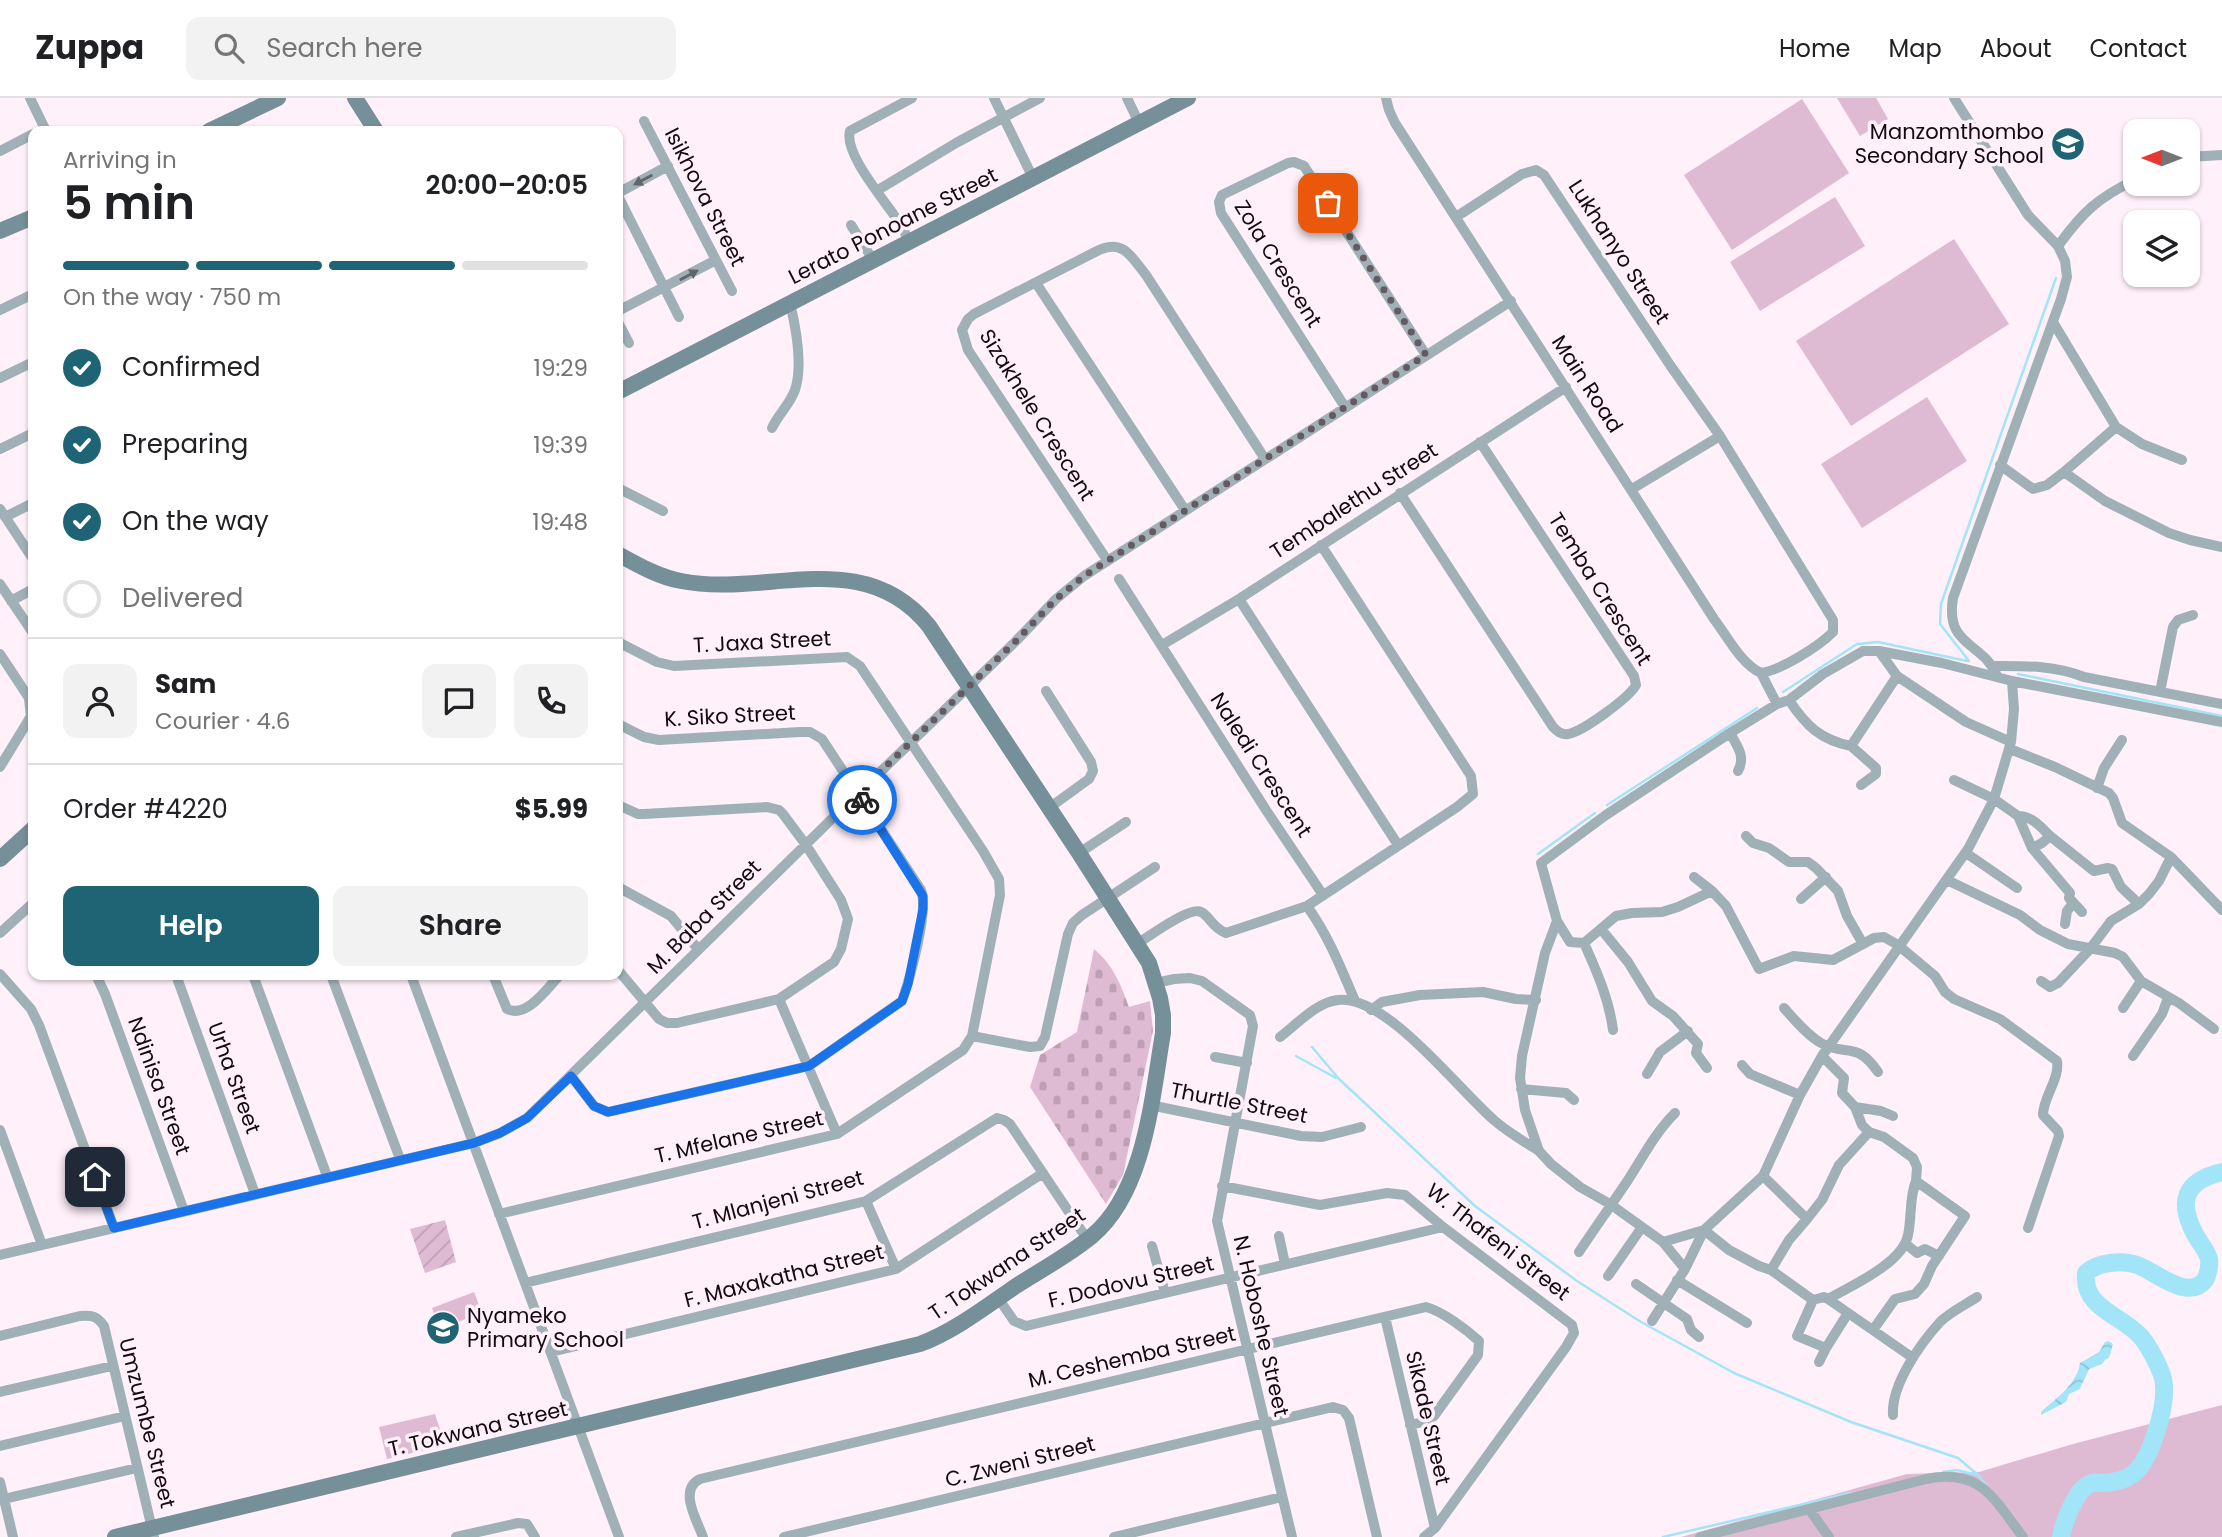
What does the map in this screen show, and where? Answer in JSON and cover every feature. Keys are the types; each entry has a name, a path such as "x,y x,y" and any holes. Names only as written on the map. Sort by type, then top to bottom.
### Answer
{"street":[{"path":"30,98 41,126"},
{"path":"219,126 278,98"},
{"path":"355,98 373,126"},
{"path":"365,98 374,126"},
{"path":"909,242 902,226 857,160 848,136 850,131 912,98"},
{"path":"994,98 1033,178"},
{"path":"877,190 1040,98"},
{"path":"1127,98 1139,123"},
{"name":"Lerato Ponoane Street","path":"623,389 1188,98"},
{"name":"Main Road","path":"1388,98 1389,110 1714,619 1740,654 1760,673 1777,704"},
{"path":"1954,98 2028,215 2057,246 2065,261 2067,277 2062,299 1958,579 1951,610 1954,628 1959,636 1992,666 1997,677"},
{"name":"Isikhova Street","path":"644,121 732,291"},
{"path":"0,151 28,137"},
{"path":"2200,156 2222,155"},
{"name":"Zola Crescent","path":"1345,407 1221,213 1219,202 1222,195 1287,163 1294,162 1304,166 1426,355"},
{"path":"623,192 668,166"},
{"name":"Lukhanyo Street","path":"1456,217 1522,174 1536,170 1544,175 1720,436 1833,620 1833,632 1823,640 1772,671 1760,673"},
{"path":"2057,246 2079,217 2096,202 2123,186"},
{"path":"623,205 679,317"},
{"path":"0,231 28,217"},
{"path":"851,225 873,260"},
{"name":"Sizakhele Crescent","path":"1107,560 968,350 962,330 968,319 1106,247 1114,246 1125,250 1146,275 1265,458"},
{"path":"623,308 716,260"},
{"path":"1036,283 1185,510"},
{"path":"0,310 28,296"},
{"name":"M. Baba Street","path":"0,1255 474,1143 527,1118 1056,599 1107,560 1511,301"},
{"path":"772,428 795,390 797,377 795,325 790,303"},
{"path":"2053,322 2116,427 2142,444 2182,460"},
{"path":"623,332 629,343"},
{"path":"0,378 28,364"},
{"name":"Tembalethu Street","path":"1162,645 1238,599 1566,387"},
{"path":"2000,465 2033,489 2047,485 2116,427"},
{"path":"0,449 28,435"},
{"path":"1632,489 1720,436"},
{"name":"Temba Crescent","path":"1400,493 1553,727 1562,734 1567,734 1589,723 1630,694 1636,685 1634,676 1526,508 1480,442"},
{"path":"2064,472 2105,501 2169,533 2222,547"},
{"path":"623,491 663,511"},
{"path":"28,505 3,513 28,551"},
{"path":"1137,944 1195,910 1202,912 1216,929 1226,933 1307,906 1473,794 1471,776 1321,545"},
{"name":"T. Tokwana Street","path":"115,1537 153,1533 920,1345 998,1298 1087,1239 1113,1215 1130,1184 1138,1163 1163,1033 1163,1015 1149,963 970,686 920,615 878,588 841,579 721,584 682,581 665,577 623,556"},
{"name":"Naledi Crescent","path":"1119,579 1323,895"},
{"path":"0,583 28,626"},
{"path":"11,601 28,592"},
{"path":"1238,599 1398,845"},
{"path":"2160,692 2173,627 2178,620 2193,615"},
{"name":"T. Jaxa Street","path":"623,645 657,662 674,666 847,657 860,666 911,743"},
{"path":"1712,891 1678,908 1616,916 1584,943 1570,942 1558,921 1541,863 1730,733 1777,704 1789,701 1824,674 1863,651 1879,651 2012,681 2222,722"},
{"path":"1879,651 1897,676 1966,722 2109,793 2122,824 2171,857 2222,910"},
{"path":"0,654 28,696"},
{"path":"1992,666 2015,665 2066,670 2084,677 2222,705"},
{"path":"1852,746 1897,676"},
{"path":"1652,1321 1685,1269 1704,1230 1763,1176 1800,1095 1825,1051 1966,853 1994,799 2010,745 2014,709 2012,681"},
{"path":"1046,691 1091,762 1093,771 1089,779 1049,808"},
{"path":"1789,701 1816,733 1835,743 1852,746 1876,768 1876,774 1861,785"},
{"path":"0,767 28,721"},
{"name":"K. Siko Street","path":"623,726 644,737 659,740 810,732 822,740 858,793"},
{"path":"1730,733 1741,753 1742,764 1738,771"},
{"path":"2097,788 2104,768 2122,740"},
{"path":"911,743 983,851 1001,884 972,1036 1030,1047 1040,1046 1045,1037 1070,929 1082,915 1155,867"},
{"path":"1954,780 1994,799 2018,816 2034,821 2094,871 2110,868 2121,887 2139,904"},
{"path":"571,1076 594,1106 608,1112 809,1066 902,1001 923,909 921,890 858,793"},
{"path":"623,807 638,814 773,808 783,814 806,845 841,900 848,919 841,949 834,962 779,999 671,1024 659,1019 623,976"},
{"path":"2018,816 2026,839 2065,884 2070,893 2069,898 2082,912"},
{"path":"1079,853 1126,821"},
{"path":"0,859 28,834"},
{"path":"1746,836 1753,843 1769,848 1790,862 1808,862 1826,877 1838,891 1847,916 1863,944"},
{"path":"2032,848 2050,836"},
{"path":"1966,853 2017,888"},
{"path":"2041,981 2047,986 2053,986 2090,949 2111,921 2139,904 2159,881 2171,857"},
{"path":"1694,877 1726,906 1759,969 1794,956 1833,960 1874,938 1884,937 1898,945 1935,976 1945,992 1954,999 2000,1019 2057,1061 2058,1069 2045,1101 2043,1115 2059,1136 2028,1228"},
{"path":"1801,900 1826,877"},
{"path":"1947,880 2020,915 2040,930 2059,939 2123,957 2141,981 2179,1003 2214,1029"},
{"path":"623,890 671,916 698,949"},
{"path":"2065,924 2067,911 2073,903"},
{"path":"1307,906 1318,921 1355,1001"},
{"path":"0,933 28,908"},
{"path":"1539,1152 1525,1110 1520,1078 1522,1056 1545,953 1558,921"},
{"path":"1601,929 1628,962 1652,1001 1673,1016 1698,1044 1696,1053 1707,1068"},
{"path":"1584,943 1611,1009 1613,1030"},
{"path":"0,974 30,1009 39,1025 114,1228"},
{"name":"N. Hoboshe Street","path":"1156,983 1190,978 1202,981 1250,1015 1253,1026 1217,1221 1292,1537"},
{"name":"Ndinisa Street","path":"98,980 184,1211"},
{"name":"Urha Street","path":"178,980 255,1194"},
{"path":"255,980 327,1177"},
{"path":"333,980 400,1160"},
{"path":"413,980 619,1537"},
{"path":"495,980 507,1009 518,1012 528,1007 555,980"},
{"path":"2123,1008 2141,981"},
{"path":"1371,1010 1382,1002 1420,995 1483,992 1536,1000"},
{"path":"2133,1056 2162,1014 2168,998"},
{"path":"779,999 837,1134"},
{"path":"1280,1037 1326,1004 1342,1000 1355,1001 1371,1010 1401,1028 1497,1122 1539,1152 1563,1176 1610,1204 1663,1242 1685,1269"},
{"path":"1784,1009 1825,1051 1843,1078 1842,1093 1855,1107 1862,1125 1869,1132 1884,1137 1916,1163 1916,1181 1912,1192 1906,1244 1882,1268 1828,1299"},
{"path":"1647,1074 1660,1052 1688,1031"},
{"name":"T. Mfelane Street","path":"499,1214 837,1134 963,1050 972,1036"},
{"path":"1825,1051 1855,1050 1872,1063 1878,1072"},
{"path":"1215,1057 1247,1063"},
{"path":"1742,1065 1750,1074 1800,1095"},
{"path":"1521,1089 1566,1093 1574,1100"},
{"name":"Thurtle Street","path":"1150,1105 1313,1137 1361,1127"},
{"path":"1855,1107 1893,1116"},
{"path":"1579,1252 1662,1127 1675,1114"},
{"name":"T. Mlanjeni Street","path":"525,1283 866,1201 997,1118 1010,1124 1087,1239"},
{"path":"0,1130 42,1245"},
{"path":"1771,1270 1789,1240 1822,1200 1846,1156 1869,1132"},
{"name":"F. Maxakatha Street","path":"551,1352 896,1269 1043,1173"},
{"path":"1763,1176 1807,1219"},
{"path":"1873,1330 1895,1299 1915,1294 1965,1216 1916,1181"},
{"name":"W. Thafeni Street","path":"1222,1186 1320,1205 1394,1192 1405,1195 1443,1227 1566,1319 1574,1329 1572,1339 1435,1528 1424,1537"},
{"path":"866,1201 896,1269"},
{"name":"F. Dodovu Street","path":"998,1298 1014,1321 1026,1326 1443,1227"},
{"path":"1608,1276 1642,1227"},
{"path":"1663,1242 1704,1230"},
{"path":"1704,1230 1729,1250 1771,1270 1813,1300"},
{"path":"1279,1236 1285,1264"},
{"path":"1906,1244 1917,1253 1925,1249 1938,1256"},
{"path":"1152,1246 1165,1293"},
{"path":"1677,1280 1747,1323"},
{"path":"1636,1284 1687,1319 1691,1331 1699,1337"},
{"path":"1826,1348 1797,1336 1813,1300 1820,1297 1828,1299 1913,1358"},
{"path":"1892,1415 1894,1396 1913,1358 1941,1321 1977,1297"},
{"name":"M. Ceshemba Street","path":"703,1537 688,1495 691,1486 700,1479 1422,1308 1432,1308 1473,1336 1480,1345 1478,1355 1434,1416 1429,1420 1410,1424"},
{"path":"1819,1362 1848,1313"},
{"name":"Umzumbe Street","path":"0,1336 80,1316 89,1315 100,1319 104,1326 153,1533"},
{"name":"Sikade Street","path":"1385,1317 1435,1528"},
{"path":"0,1392 112,1366"},
{"name":"C. Zweni Street","path":"784,1537 1333,1407 1346,1413 1377,1537"},
{"path":"0,1446 125,1416"},
{"path":"2,1500 137,1468"},
{"path":"1700,1537 1926,1479 1952,1476 1981,1485 2023,1537"},
{"path":"0,1482 2,1500 13,1537"},
{"path":"1114,1537 1282,1497"},
{"path":"1809,1508 1829,1537"},
{"path":"456,1537 518,1523 527,1524 535,1537"}],"green space":[{"path":"1837,98 1876,98 1888,119 1860,136"},
{"path":"1802,99 1849,173 1732,250 1684,175"},
{"path":"1835,197 1865,246 1760,311 1730,262"},
{"path":"1954,239 2009,324 1851,426 1796,341"},
{"path":"1927,397 1967,461 1862,528 1821,464"},
{"path":"1094,949 1111,968 1129,1007 1150,1001 1153,1031 1123,1175 1106,1204 1030,1087 1040,1055 1077,1032"},
{"path":"445,1220 456,1262 425,1273 410,1229"},
{"path":"474,1292 482,1313 439,1329 432,1308"},
{"path":"2222,1405 2222,1537 1681,1537 1907,1474 1979,1472"},
{"path":"435,1414 445,1445 387,1459 379,1427"}],"water":[{"path":"2108,1341 2113,1344 2109,1358 2089,1369 2080,1389 2069,1394 2066,1402 2041,1415 2070,1385 2080,1363 2099,1352"}],"waterway":[{"path":"1969,661 1940,624 1941,604 2056,278"},
{"path":"1783,692 1857,644 1878,642 1967,661"},
{"path":"2018,674 2222,716"},
{"path":"1607,805 1757,708"},
{"path":"1538,854 1595,813"},
{"path":"1312,1047 1339,1079 1475,1206 1577,1281 1641,1322 1734,1373 1851,1422 1958,1458 1986,1485"},
{"path":"1296,1056 1336,1078"},
{"path":"2061,1537 2072,1506 2086,1486 2122,1479 2140,1467 2156,1433 2163,1407 2164,1385 2156,1360 2134,1330 2105,1310 2090,1295 2086,1285 2086,1273 2103,1264 2124,1263 2137,1265 2181,1287 2198,1286 2206,1278 2209,1259 2190,1224 2186,1203 2192,1187 2199,1181 2222,1172"},
{"path":"1943,1472 1957,1470 1977,1475"},
{"path":"1663,1537 1851,1493"}],"way so far":[{"path":"862,800 858,793 1056,599 1084,576 1426,355 1328,203"}],"place":[{"name":"Manzomthombo Secondary School","path":"2068,144"},
{"name":"Nyameko Primary School","path":"443,1328"}],"route":[{"path":"95,1177 114,1228 474,1143 527,1118 571,1076 594,1106 608,1112 809,1066 902,1001 923,909 921,890 862,800"}]}
